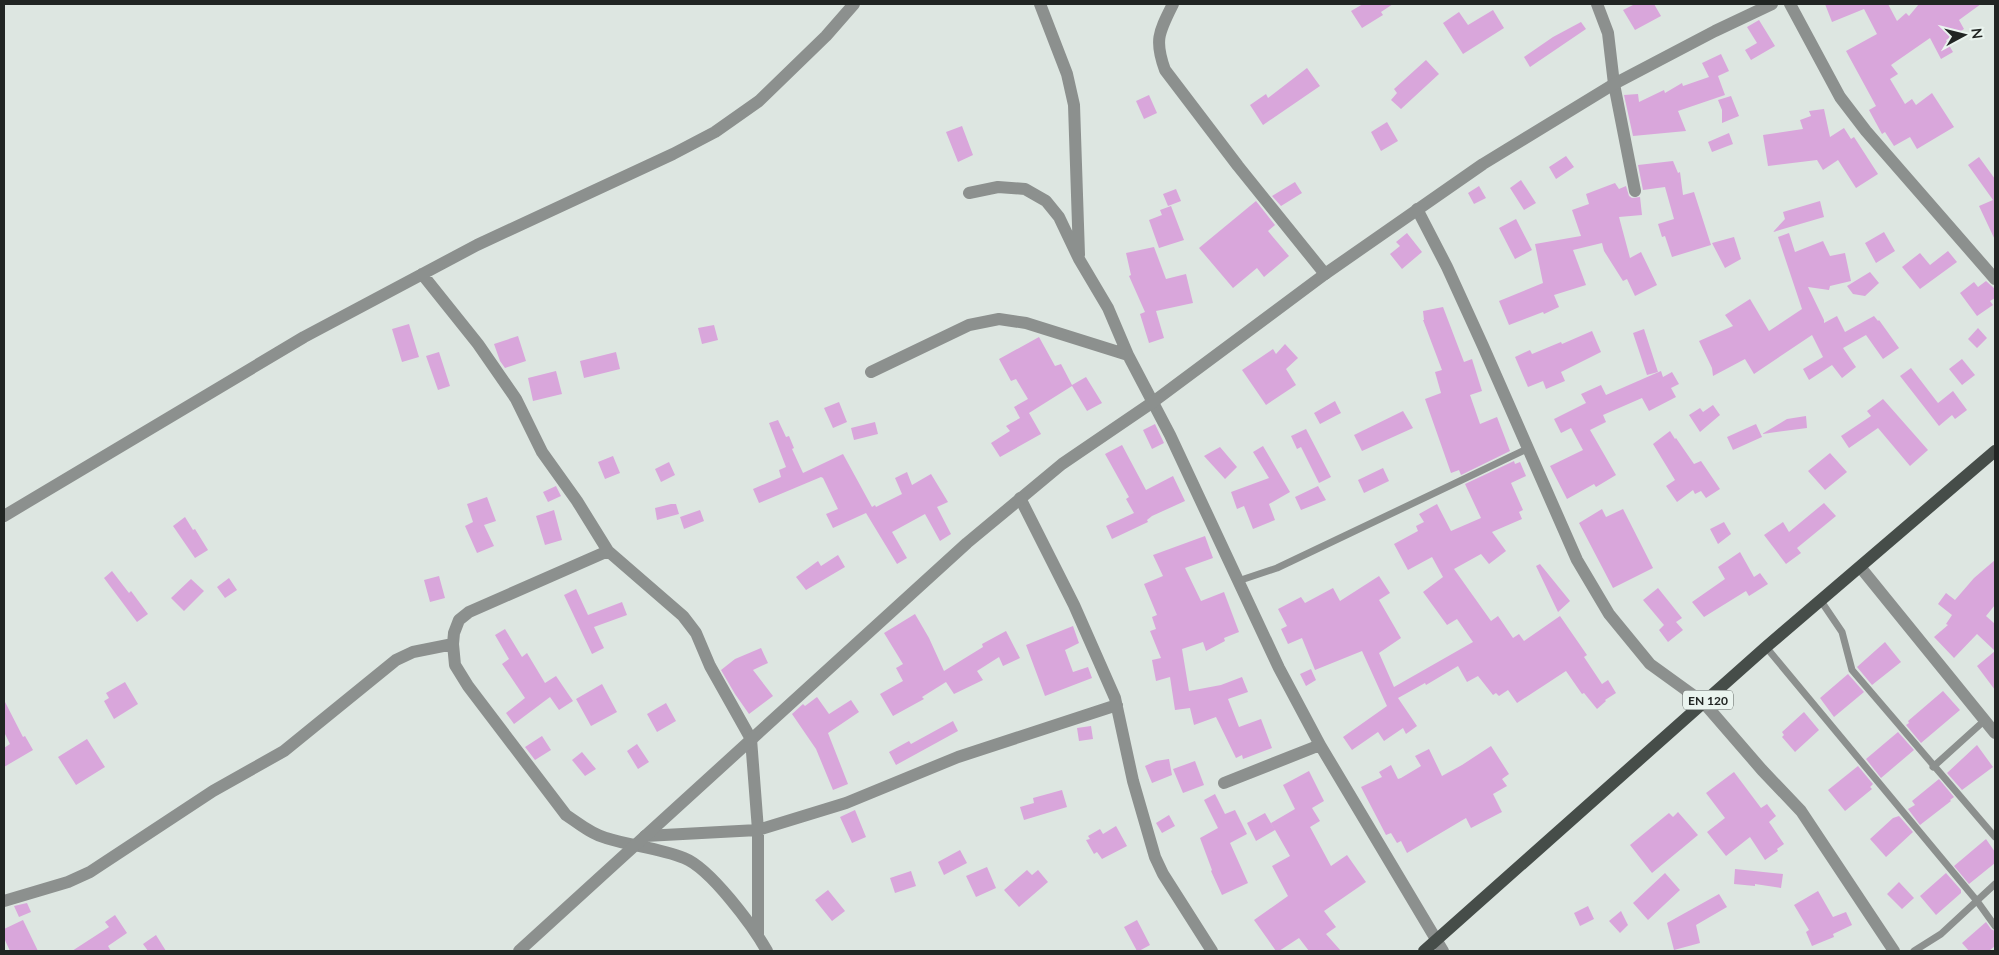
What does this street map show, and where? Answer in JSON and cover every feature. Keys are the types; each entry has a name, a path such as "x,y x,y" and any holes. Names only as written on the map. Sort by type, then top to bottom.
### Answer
{"main road":[{"name":"EN 120","path":"1424,951 1440,946 1766,647 1861,568 1995,451"}],"street":[{"path":"4,516 304,337 477,244 673,154 715,132 759,101 826,36 854,4"},
{"path":"1040,4 1067,74 1074,105 1079,259"},
{"path":"1173,4 1160,30 1158,52 1165,70 1238,166 1325,274"},
{"path":"1597,4 1608,33 1614,84 1635,191"},
{"path":"519,951 967,543 1062,464 1153,402 1325,274 1483,164 1614,84 1714,31 1772,4"},
{"path":"1790,4 1840,97 1866,131 1995,278"},
{"path":"969,194 998,187 1025,189 1046,201 1059,217 1079,259 1108,308 1128,355 1153,402 1269,647 1320,745 1440,946"},
{"path":"1417,209 1463,302 1576,560 1609,614 1650,664 1704,703 1762,770 1802,811 1894,951"},
{"path":"422,274 478,344 516,399 542,452 577,501 608,552 683,616 696,633 710,666 751,739 758,830 758,936"},
{"path":"871,372 969,325 999,318 1026,323 1128,355"},
{"path":"1020,498 1074,605 1117,705 1134,781 1155,857 1163,874 1212,951"},
{"path":"608,552 469,612 459,620 454,632 453,644 455,664 468,686 566,815 584,828 604,838 640,840 758,830 846,803 958,757 1117,705"},
{"path":"1861,568 1995,733"},
{"path":"4,901 68,882 90,872 213,791 284,751 396,660 413,652 453,644"},
{"path":"1985,720 1995,711"},
{"path":"1224,783 1320,745"},
{"path":"640,840 684,858 698,866 715,883 758,936 767,951"}],"lane":[{"path":"1238,581 1276,568 1527,449"},
{"path":"1821,601 1842,632 1852,670 1995,838"},
{"path":"1766,647 1977,901 1995,926"},
{"path":"1933,767 1985,720"},
{"path":"1914,951 1942,934 1995,884"}],"building":[{"path":"1363,4 1393,4 1381,12 1383,15 1362,28 1351,11"},
{"path":"1635,4 1654,4 1661,16 1635,30 1623,10"},
{"path":"1825,4 1888,4 1897,21 1906,13 1909,16 1919,4 1981,4 1959,20 1964,29 1946,40 1953,52 1941,59 1930,38 1891,65 1898,74 1890,79 1905,104 1912,99 1916,105 1932,93 1954,127 1917,149 1910,137 1894,146 1885,132 1882,134 1869,110 1876,106 1846,51 1877,34 1864,9 1832,22"},
{"path":"1493,10 1504,28 1463,54 1443,23 1459,12 1468,25"},
{"path":"1759,20 1775,46 1751,60 1745,50 1757,43 1747,27"},
{"path":"1581,22 1586,29 1530,67 1524,57 1553,37"},
{"path":"1721,54 1729,71 1718,76 1725,95 1678,111 1686,131 1633,136 1624,95 1638,94 1639,102 1664,90 1665,93 1682,83 1683,86 1709,77 1702,63"},
{"path":"1426,60 1439,74 1401,109 1391,100 1397,93 1394,89"},
{"path":"1307,68 1320,86 1263,125 1250,105 1266,94 1268,98"},
{"path":"1149,95 1157,113 1144,119 1136,101"},
{"path":"1731,96 1739,116 1722,123 1722,110 1718,100"},
{"path":"1824,109 1830,137 1844,128 1851,139 1854,137 1878,174 1856,188 1838,160 1823,170 1817,160 1768,166 1763,135 1803,129 1800,120 1811,116 1809,111"},
{"path":"1387,122 1398,141 1381,151 1371,132"},
{"path":"962,126 973,155 958,162 946,132"},
{"path":"1729,133 1733,144 1712,152 1708,142"},
{"path":"1566,156 1574,167 1556,179 1549,167"},
{"path":"1979,157 1995,179 1995,240 1979,206 1993,200 1968,165"},
{"path":"1673,161 1678,173 1680,172 1683,195 1694,192 1711,245 1672,257 1665,236 1662,237 1658,224 1674,219 1665,187 1643,190 1638,165"},
{"path":"1521,180 1536,203 1524,210 1510,188"},
{"path":"1295,182 1302,193 1281,206 1272,196"},
{"path":"1615,183 1619,189 1626,186 1629,196 1632,198 1640,197 1642,215 1619,217 1630,258 1641,252 1657,285 1635,296 1627,279 1623,281 1604,251 1602,243 1573,250 1586,285 1554,295 1559,307 1544,314 1543,312 1509,325 1499,301 1543,283 1535,244 1581,236 1572,210 1589,204 1586,194"},
{"path":"1479,186 1486,198 1474,204 1468,193"},
{"path":"1176,189 1181,201 1168,206 1163,194"},
{"path":"1256,201 1275,225 1268,231 1289,256 1264,277 1257,268 1233,288 1199,248"},
{"path":"1820,201 1824,217 1773,232 1785,219 1783,212"},
{"path":"1171,206 1184,240 1159,248 1149,220 1162,215 1160,210"},
{"path":"1516,219 1532,250 1515,259 1499,228"},
{"path":"1884,232 1895,251 1876,263 1865,243"},
{"path":"1407,233 1422,252 1402,269 1390,254 1400,246 1396,242"},
{"path":"1789,233 1795,252 1823,241 1830,256 1845,253 1851,281 1830,286 1829,290 1808,287 1824,323 1837,316 1845,332 1874,316 1899,348 1883,359 1866,335 1843,348 1856,367 1842,378 1832,365 1809,380 1803,369 1823,357 1812,335 1754,374 1745,359 1713,376 1712,368 1699,341 1733,326 1725,315 1750,299 1769,331 1802,309 1778,237"},
{"path":"1734,237 1741,259 1725,268 1712,243"},
{"path":"1154,247 1166,279 1186,274 1193,303 1156,311 1164,338 1149,343 1140,314 1145,312 1129,276 1131,275 1126,253"},
{"path":"1948,251 1957,262 1920,289 1902,267 1920,253 1930,265"},
{"path":"1870,272 1879,283 1865,296 1853,294 1847,286"},
{"path":"1986,281 1995,289 1995,298 1990,301 1993,305 1977,316 1960,293 1974,282 1978,287"},
{"path":"1443,307 1464,362 1472,359 1482,391 1470,395 1480,424 1497,417 1510,451 1461,475 1459,470 1451,473 1425,399 1441,393 1435,372 1442,370 1423,320 1423,311"},
{"path":"409,324 419,357 402,362 392,329"},
{"path":"714,325 718,340 702,344 698,328"},
{"path":"1978,328 1987,338 1977,348 1968,339"},
{"path":"1644,329 1658,372 1647,375 1633,333"},
{"path":"1592,331 1601,352 1561,372 1565,381 1546,389 1543,381 1528,387 1515,357 1530,350 1532,354 1561,342 1562,344"},
{"path":"518,336 526,361 505,368 500,361 494,344"},
{"path":"1039,337 1055,366 1061,364 1072,385 1086,377 1102,403 1087,411 1072,386 1029,413 1041,434 1000,457 991,443 1010,431 1006,426 1020,418 1014,407 1028,399 1016,379 1011,381 999,359"},
{"path":"1285,344 1298,358 1286,369 1296,385 1266,405 1242,370 1273,349 1276,354"},
{"path":"439,352 450,386 438,390 426,356"},
{"path":"616,352 620,369 584,378 580,361"},
{"path":"1962,359 1975,375 1962,385 1949,369"},
{"path":"1911,368 1938,403 1953,391 1967,410 1955,419 1952,415 1939,426 1900,376"},
{"path":"556,371 562,394 533,401 528,378"},
{"path":"1661,371 1663,377 1672,372 1679,384 1671,388 1676,397 1649,411 1642,398 1603,415 1606,422 1590,430 1616,475 1596,487 1594,484 1567,499 1550,466 1583,450 1571,428 1561,433 1554,419 1586,403 1581,394 1601,385 1606,395"},
{"path":"1883,399 1928,450 1910,466 1878,428 1849,448 1841,436 1871,416 1867,411"},
{"path":"1335,401 1341,413 1320,424 1314,413"},
{"path":"839,402 847,422 833,428 824,408"},
{"path":"1713,405 1720,415 1700,432 1689,415 1700,408 1703,412"},
{"path":"1403,411 1413,428 1362,451 1354,435"},
{"path":"1806,416 1807,428 1762,434 1787,419"},
{"path":"778,420 786,437 789,436 794,448 792,449 803,473 843,454 872,507 875,505 876,507 902,494 895,478 907,472 912,485 931,474 948,502 937,507 951,534 940,541 925,514 892,532 907,558 897,564 866,513 833,528 826,514 838,509 821,477 759,503 753,489 781,477 779,470 786,467 769,423"},
{"path":"875,422 878,434 854,440 851,428"},
{"path":"1155,424 1164,443 1152,449 1143,430"},
{"path":"1756,424 1762,437 1733,450 1727,437"},
{"path":"1306,429 1331,477 1319,483 1301,447 1297,449 1291,436"},
{"path":"1670,431 1694,464 1701,461 1720,489 1706,498 1701,491 1695,494 1693,490 1677,502 1666,486 1675,480 1653,444"},
{"path":"1122,445 1146,490 1173,476 1185,501 1152,516 1147,520 1148,522 1112,539 1106,526 1134,513 1126,499 1129,497 1105,454"},
{"path":"1263,446 1290,492 1269,504 1275,520 1253,529 1244,506 1237,509 1231,492 1269,478 1253,452"},
{"path":"1220,447 1237,467 1225,479 1204,456"},
{"path":"1830,453 1847,472 1825,490 1808,471"},
{"path":"613,456 620,473 605,479 598,462"},
{"path":"1514,461 1515,464 1520,462 1526,476 1511,483 1523,510 1519,512 1522,519 1492,532 1506,551 1489,564 1481,554 1454,569 1491,621 1498,616 1513,638 1519,634 1524,641 1560,616 1587,655 1584,657 1602,684 1608,680 1616,693 1605,700 1597,709 1584,693 1582,694 1566,671 1517,703 1508,690 1499,696 1496,693 1493,695 1478,676 1467,682 1458,666 1426,685 1425,683 1398,698 1417,726 1406,734 1403,728 1384,741 1378,732 1352,750 1343,737 1387,706 1362,651 1315,670 1302,638 1288,644 1281,629 1287,626 1278,609 1301,597 1305,603 1333,588 1340,601 1379,576 1390,593 1379,600 1401,638 1379,653 1394,687 1473,642 1457,619 1447,625 1423,592 1443,577 1432,557 1408,570 1394,544 1418,531 1416,526 1424,522 1419,514 1437,504 1451,531 1481,518 1465,484"},
{"path":"669,462 675,475 661,482 655,469"},
{"path":"1383,468 1389,481 1364,493 1358,480"},
{"path":"556,486 561,496 548,502 543,492"},
{"path":"1318,486 1326,500 1301,510 1295,497"},
{"path":"487,497 496,521 484,525 494,546 477,553 465,526 473,522 467,504"},
{"path":"1824,503 1836,516 1797,548 1801,553 1786,564 1764,535 1783,522 1789,532"},
{"path":"676,504 679,514 657,520 655,508"},
{"path":"1602,509 1606,517 1623,509 1653,568 1613,588 1579,523"},
{"path":"554,510 562,540 545,545 536,516"},
{"path":"700,510 704,521 684,529 680,517"},
{"path":"185,517 208,550 195,558 173,526"},
{"path":"1724,522 1731,534 1718,544 1710,529"},
{"path":"1205,536 1213,558 1185,568 1201,601 1224,592 1239,632 1224,638 1225,641 1206,651 1203,642 1182,649 1189,691 1221,685 1242,677 1248,692 1228,699 1239,727 1261,719 1272,748 1243,759 1242,755 1236,758 1216,717 1194,725 1190,708 1175,710 1170,677 1156,681 1152,660 1161,658 1150,631 1156,629 1152,617 1157,615 1144,584 1163,576 1153,555"},
{"path":"1740,552 1754,577 1760,573 1768,584 1749,596 1746,591 1704,617 1692,602 1725,579 1718,567"},
{"path":"838,555 845,567 806,590 796,577 818,561 821,566"},
{"path":"1995,560 1995,605 1986,616 1995,624 1995,651 1977,634 1954,658 1934,637 1948,625 1946,624 1952,615 1938,604 1946,593 1955,600 1974,578"},
{"path":"1540,564 1570,601 1558,612 1536,566"},
{"path":"112,571 129,593 131,591 148,614 137,622 104,578"},
{"path":"439,576 445,598 430,602 424,580"},
{"path":"229,578 237,590 225,598 217,587"},
{"path":"191,579 204,591 184,611 171,598"},
{"path":"1658,588 1682,618 1676,622 1683,630 1668,642 1659,630 1664,625 1643,600"},
{"path":"576,589 588,615 622,602 627,615 594,627 604,648 592,654 564,595"},
{"path":"915,614 929,638 944,671 983,647 982,644 1006,631 1020,658 1003,666 999,657 977,671 983,680 954,694 946,682 922,697 924,699 893,716 880,694 903,681 896,668 903,664 884,633"},
{"path":"1073,626 1079,643 1065,650 1073,672 1088,667 1092,678 1045,696 1026,645"},
{"path":"505,629 522,657 527,653 545,683 556,676 573,701 559,710 550,697 514,724 506,713 525,698 502,664 509,659 495,635"},
{"path":"1885,642 1901,662 1872,685 1857,667"},
{"path":"761,648 768,663 753,670 773,696 749,714 721,670 735,659"},
{"path":"1995,651 1995,690 1977,666"},
{"path":"1311,669 1316,680 1306,686 1300,674"},
{"path":"1848,674 1864,692 1834,717 1820,698"},
{"path":"125,682 138,704 114,719 104,701 109,698 106,693"},
{"path":"602,684 617,712 591,726 576,699"},
{"path":"1943,691 1960,710 1921,743 1906,725 1909,723 1908,721"},
{"path":"817,697 829,714 851,700 859,712 828,733 848,784 833,790 816,749 792,714 803,704 805,706"},
{"path":"4,700 23,737 25,736 33,750 4,767 4,748 10,744 4,732"},
{"path":"666,703 676,721 657,732 647,714"},
{"path":"1804,712 1819,730 1795,752 1782,737 1784,735 1782,732"},
{"path":"953,721 958,731 896,765 889,752 909,741 911,744"},
{"path":"1091,726 1093,739 1079,741 1077,728"},
{"path":"1898,732 1914,750 1881,778 1866,759"},
{"path":"542,736 551,750 535,760 525,747"},
{"path":"87,739 105,767 76,785 58,757"},
{"path":"637,744 649,762 638,769 627,751"},
{"path":"1977,745 1993,767 1962,790 1947,773"},
{"path":"1491,746 1509,774 1502,779 1507,786 1493,794 1502,812 1471,828 1466,818 1407,853 1401,841 1397,843 1391,833 1386,835 1361,787 1382,777 1379,772 1391,765 1398,779 1401,778 1421,766 1415,756 1429,749 1442,776"},
{"path":"582,752 596,769 585,776 572,760"},
{"path":"1169,759 1172,775 1152,783 1145,766 1156,761"},
{"path":"1195,761 1204,785 1183,793 1173,769"},
{"path":"1858,766 1873,784 1870,787 1872,789 1845,811 1828,790"},
{"path":"1309,771 1324,801 1312,808 1320,821 1310,827 1331,866 1347,855 1366,882 1324,911 1336,927 1326,934 1341,951 1309,951 1299,938 1276,951 1254,920 1288,896 1272,866 1290,856 1271,823 1295,809 1283,785"},
{"path":"1734,772 1761,808 1767,804 1776,816 1769,822 1784,844 1765,860 1750,837 1726,856 1707,832 1725,818 1706,793"},
{"path":"1939,779 1954,797 1920,825 1908,809 1915,805 1912,801"},
{"path":"1062,790 1067,807 1024,820 1020,807 1034,803 1033,798"},
{"path":"1215,794 1225,814 1235,810 1247,834 1230,843 1248,883 1222,895 1211,871 1200,838 1218,828 1204,800"},
{"path":"855,810 866,837 852,843 840,817"},
{"path":"1678,812 1698,835 1652,873 1630,845 1669,813 1673,817"},
{"path":"1265,813 1275,830 1256,841 1247,823"},
{"path":"1169,815 1175,826 1162,833 1156,823"},
{"path":"1899,816 1913,832 1886,857 1870,839 1893,818"},
{"path":"1116,826 1127,846 1102,859 1097,852 1094,854 1086,840 1090,839 1088,836 1100,829 1103,834"},
{"path":"1986,839 1995,852 1995,863 1969,884 1954,866"},
{"path":"960,850 967,863 944,875 938,862"},
{"path":"987,867 996,888 976,897 966,876"},
{"path":"1735,869 1783,874 1781,888 1755,884 1755,886 1734,884"},
{"path":"1027,870 1032,875 1038,870 1048,882 1019,907 1004,890"},
{"path":"911,871 916,886 895,893 890,878"},
{"path":"1665,873 1680,890 1648,920 1633,903"},
{"path":"1946,873 1961,890 1961,893 1936,915 1920,896"},
{"path":"1899,882 1914,898 1902,909 1887,894"},
{"path":"828,890 845,911 832,921 815,900"},
{"path":"1818,891 1833,917 1846,912 1852,925 1833,934 1834,937 1812,946 1806,932 1809,930 1794,905"},
{"path":"1719,894 1727,907 1696,925 1700,943 1674,950 1667,923"},
{"path":"27,903 31,912 19,917 14,906"},
{"path":"1588,906 1594,919 1580,926 1574,913"},
{"path":"1621,911 1628,925 1620,933 1609,921"},
{"path":"115,915 127,933 108,946 111,951 72,951 109,927 105,922"},
{"path":"23,920 38,951 10,951 4,938 4,929"},
{"path":"1137,920 1150,945 1139,951 1137,951 1124,927"},
{"path":"1986,922 1995,931 1995,946 1989,951 1969,951 1962,943"},
{"path":"156,935 166,951 148,951 143,944"}]}
